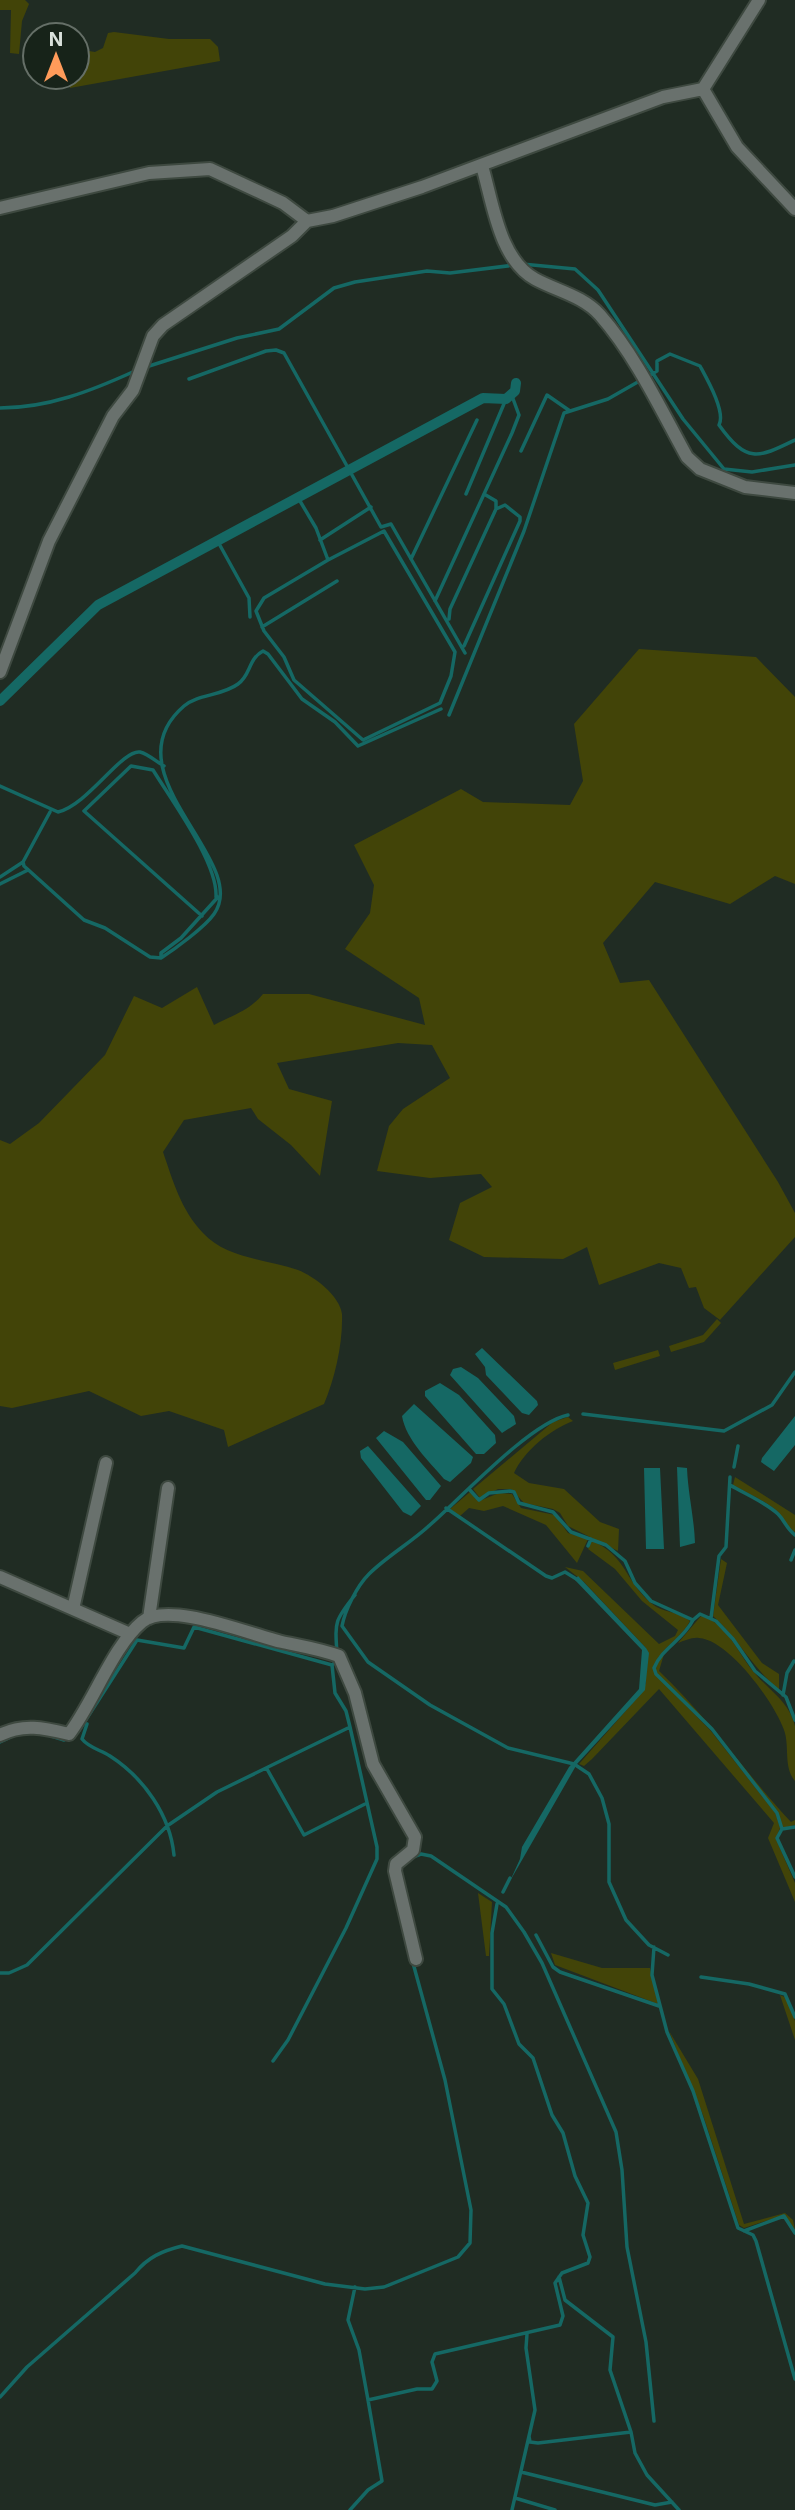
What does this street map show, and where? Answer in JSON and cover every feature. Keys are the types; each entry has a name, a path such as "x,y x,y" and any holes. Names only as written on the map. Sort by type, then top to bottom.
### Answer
{"street":[{"path":"0,672 49,541 113,416 134,390 153,336 199,299 292,236 307,221 333,216 482,166 663,97 703,89 759,0"},
{"path":"703,89 737,147 795,209"},
{"path":"482,166 512,259 536,280 560,289 598,312 616,334 687,457 700,469 745,487 795,493"},
{"path":"0,208 149,173 210,169 283,203 307,221"},
{"path":"73,1609 106,1463"},
{"path":"149,1618 168,1488"},
{"path":"0,1577 130,1634"},
{"path":"0,1735 14,1727 42,1727 69,1734 130,1634 149,1618 173,1615 209,1621 339,1656 355,1693 373,1764 415,1837 413,1850 396,1864 395,1871 416,1959"}],"shaded area":[{"path":"0,0 25,0 29,4 21,21 19,54 10,53 11,10 0,10"},
{"path":"108,33 169,39 210,39 218,47 220,61 91,84 91,51 103,48"},
{"path":"639,649 756,657 795,697 795,884 775,876 730,904 655,882 603,943 620,983 649,980 778,1182 795,1213 795,1237 720,1320 704,1308 696,1287 689,1288 681,1268 659,1263 599,1285 587,1247 563,1259 484,1257 449,1240 460,1203 492,1187 481,1174 430,1178 377,1171 389,1126 403,1109 450,1078 432,1045 398,1043 277,1063 289,1089 332,1101 320,1176 291,1145 258,1119 251,1108 184,1120 163,1152 183,1205 195,1224 213,1242 235,1253 298,1270 318,1282 337,1300 342,1314 340,1348 324,1404 228,1447 224,1430 169,1411 141,1416 89,1391 12,1408 0,1406 0,1140 10,1144 39,1123 105,1055 134,996 162,1008 197,987 214,1025 246,1009 263,994 309,994 425,1025 419,998 345,949 370,913 374,885 354,845 461,789 483,802 570,805 583,781 574,724"},
{"path":"717,1319 721,1323 704,1342 671,1352 669,1346 703,1335"},
{"path":"658,1350 660,1356 615,1370 613,1363"},
{"path":"568,1417 573,1421 556,1429 539,1442 524,1457 514,1473 529,1483 564,1489 600,1522 619,1529 618,1551 568,1526 560,1513 553,1509 524,1503 511,1489 498,1489 480,1498 473,1489 553,1422"},
{"path":"735,1477 795,1515 795,1532 787,1527 772,1507 733,1485"},
{"path":"470,1492 479,1501 499,1493 512,1494 521,1508 555,1515 568,1533 588,1539 577,1563 546,1525 503,1506 484,1511 469,1508 460,1516 450,1509"},
{"path":"592,1541 619,1561 642,1595 651,1603 690,1621 660,1655 653,1668 656,1675 711,1731 776,1814 780,1828 776,1839 795,1883 795,1902 768,1838 774,1823 659,1689 592,1759 584,1766 579,1764 637,1698 646,1683 646,1648 584,1582 565,1567 583,1571 659,1644 675,1636 678,1630 642,1601 615,1569 588,1549"},
{"path":"721,1559 727,1563 718,1605 762,1663 779,1674 779,1690 713,1616"},
{"path":"701,1616 718,1624 725,1631 753,1671 777,1696 792,1717 795,1726 795,1781 789,1769 787,1743 779,1718 749,1674 724,1649 711,1641 696,1638 678,1643"},
{"path":"664,1654 659,1671 711,1727 657,1674 655,1668 660,1655"},
{"path":"714,1731 791,1822 795,1820 795,1825 783,1828 777,1813"},
{"path":"478,1893 492,1902 489,1956 486,1956"},
{"path":"551,1953 602,1968 650,1968 658,2004 555,1965"},
{"path":"780,1995 787,1998 795,2021 795,2040"},
{"path":"669,2031 698,2079 744,2224 785,2213 793,2220 795,2230 784,2215 744,2228 739,2225 703,2115"}],"water":[{"path":"482,1348 537,1401 538,1405 529,1415 522,1413 486,1375 485,1367 475,1354"},
{"path":"461,1367 478,1378 514,1416 516,1424 502,1433 450,1375 453,1369"},
{"path":"440,1383 459,1395 495,1435 496,1443 484,1454 476,1454 425,1396 425,1391"},
{"path":"414,1404 473,1457 471,1463 450,1482 444,1479 425,1457 404,1425 402,1416"},
{"path":"795,1416 795,1445 774,1471 761,1462 762,1458"},
{"path":"384,1431 403,1442 441,1486 430,1500 426,1500 376,1438"},
{"path":"368,1446 421,1506 411,1516 403,1512 361,1458 360,1451"},
{"path":"677,1467 687,1468 695,1543 680,1547"},
{"path":"644,1468 660,1468 664,1549 646,1549"},
{"path":"578,1576 649,1653 645,1690 577,1764 510,1881 520,1859 522,1847 569,1767 639,1689 642,1650 575,1580"}],"waterway":[{"path":"522,264 575,269 598,290 683,419 724,469 752,472 795,465"},
{"path":"146,367 237,338 279,329 334,288 355,282 427,271 450,273 515,265"},
{"path":"189,379 266,351 284,353 381,527 391,524 465,653"},
{"path":"449,715 524,531 564,413 608,399 657,371 657,361 670,354 700,366 718,404 719,425 737,446 754,454 771,451 795,440"},
{"path":"0,408 52,402 135,371"},
{"path":"0,701 98,605 483,398 506,399 515,391 516,383"},
{"path":"521,451 547,395 570,411"},
{"path":"435,601 519,415 512,396"},
{"path":"466,494 506,399"},
{"path":"411,559 477,420"},
{"path":"464,646 520,521 520,517 505,505 496,509 496,501 484,494"},
{"path":"297,496 316,528 328,560 384,531 455,652 451,676 440,703 363,740 294,680 284,657 264,631 256,611 264,598 328,560"},
{"path":"320,540 371,507"},
{"path":"449,619 450,609 496,509"},
{"path":"217,540 249,598 250,617"},
{"path":"262,627 337,581"},
{"path":"50,812 23,862 24,866 84,920 105,928 150,957 161,958 210,919 220,893 214,869 169,787 161,759 164,732 184,706 238,684 258,654 263,651 302,699 335,722 358,746 441,709"},
{"path":"0,786 58,812 81,799 133,753 143,753 164,766"},
{"path":"202,916 84,811 131,766 153,770 202,850 215,883 216,897"},
{"path":"0,877 23,862"},
{"path":"0,884 28,870"},
{"path":"161,958 161,953 181,938 218,897"},
{"path":"583,1414 724,1431 772,1405 795,1372"},
{"path":"568,1415 552,1421 516,1446 424,1531 369,1574 352,1598 342,1626 368,1662 430,1705 508,1748 574,1764 589,1774 602,1798 609,1824 609,1882 626,1920 649,1945 668,1955"},
{"path":"734,1467 738,1446"},
{"path":"711,1618 719,1556 726,1547 730,1477"},
{"path":"730,1485 773,1510 795,1535"},
{"path":"469,1489 479,1500 489,1493 514,1492 519,1503 553,1512 571,1532 606,1545 625,1561 635,1583 651,1601 693,1620 700,1614 716,1621 733,1639 755,1671 786,1697 795,1720"},
{"path":"446,1508 546,1576 552,1578 565,1572 578,1580"},
{"path":"588,1546 591,1539"},
{"path":"791,1560 795,1550"},
{"path":"337,1654 337,1622 355,1595"},
{"path":"693,1620 658,1661 654,1668 656,1674 712,1729 777,1813 782,1829 777,1838 795,1877"},
{"path":"48,1735 64,1740 78,1732 137,1640 184,1648 194,1627 332,1665"},
{"path":"0,1973 9,1973 27,1965 167,1826 217,1792 350,1727 346,1711 335,1693 332,1665 337,1661"},
{"path":"783,1695 787,1673 794,1661"},
{"path":"87,1724 82,1739 134,1775 153,1799 167,1826 174,1855"},
{"path":"273,2061 288,2040 346,1928 377,1859 377,1847 350,1727"},
{"path":"0,1742 13,1736"},
{"path":"267,1769 304,1835 365,1804"},
{"path":"782,1829 795,1827"},
{"path":"413,1857 421,1854 431,1856 506,1907 542,1963 616,2132 622,2170 627,2247 646,2342 654,2421"},
{"path":"503,1892 510,1878"},
{"path":"350,2510 368,2490 382,2481 368,2400 417,2389 432,2389 437,2381 432,2362 435,2354 560,2325 563,2316 555,2283 562,2273 588,2263 590,2257 583,2235 588,2203 575,2176 563,2133 552,2115 533,2058 519,2044 504,2004 492,1989 492,1933 497,1904"},
{"path":"536,1935 553,1967 560,1972 659,2006"},
{"path":"654,1947 652,1975 667,2032 693,2091 738,2228 753,2235 756,2241 795,2379"},
{"path":"0,2397 27,2367 145,2263 156,2255 175,2248 182,2246 325,2284 365,2289 384,2287 458,2257 470,2243 471,2210 445,2080 413,1963"},
{"path":"701,1977 749,1984 785,1994 795,2017"},
{"path":"744,2231 784,2216 795,2233"},
{"path":"559,2277 565,2300 613,2337 610,2370 631,2432 635,2453 647,2475 679,2510"},
{"path":"355,2287 348,2320 359,2350 368,2400"},
{"path":"512,2510 535,2410 526,2348 527,2334"},
{"path":"529,2436 530,2442 538,2443 631,2432"},
{"path":"521,2472 655,2505 672,2502"},
{"path":"515,2498 555,2510"}]}
